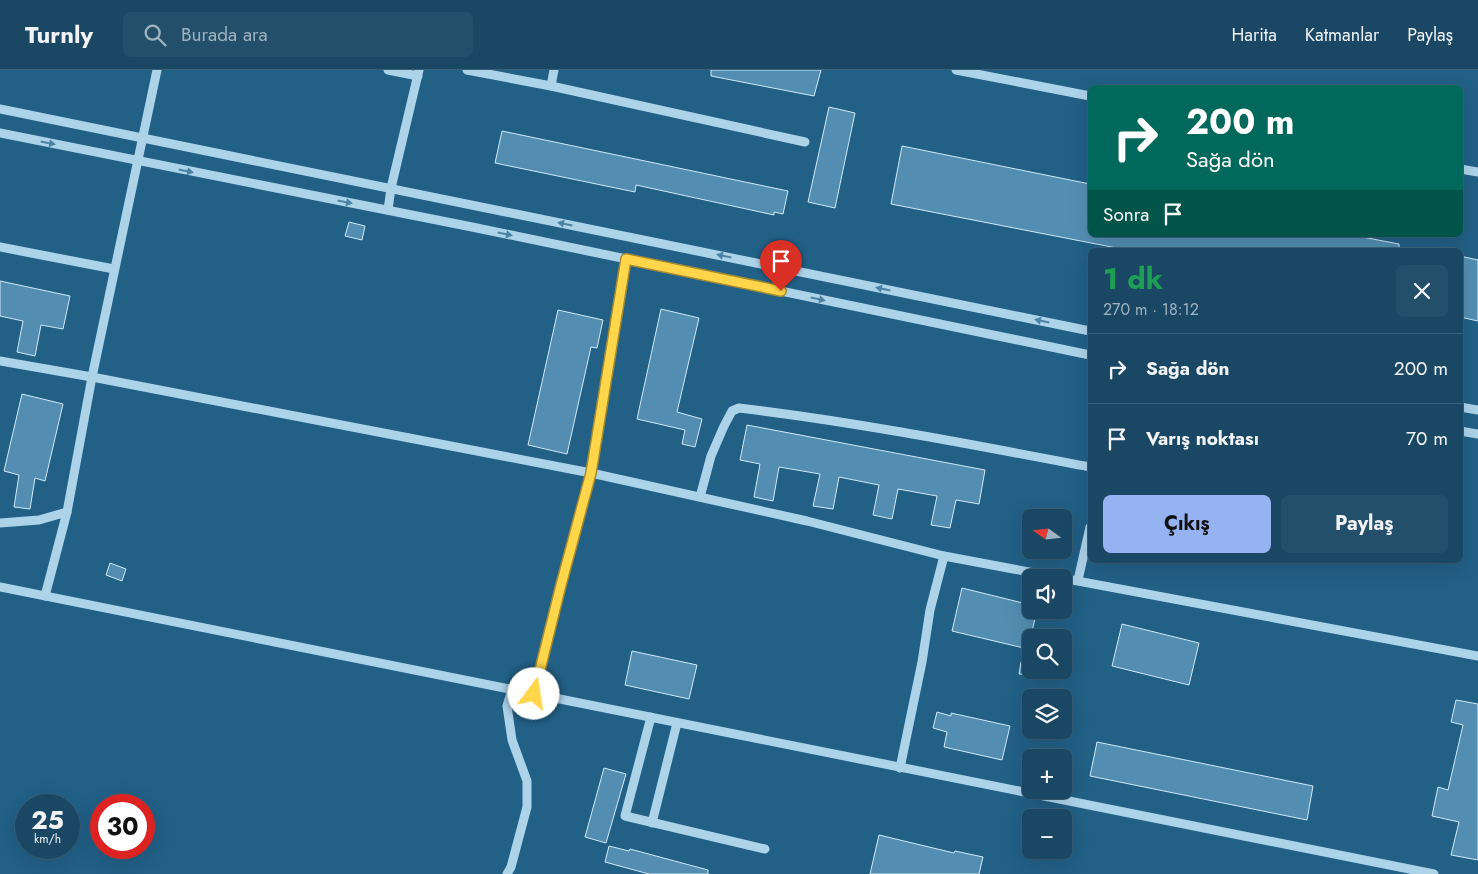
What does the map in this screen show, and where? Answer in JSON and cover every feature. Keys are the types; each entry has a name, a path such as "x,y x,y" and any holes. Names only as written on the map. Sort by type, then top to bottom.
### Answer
{"street":[{"path":"45,596 67,512 92,377 157,70"},
{"path":"388,70 418,73 391,188 388,210"},
{"path":"467,70 551,86 805,142"},
{"path":"551,86 554,70"},
{"path":"956,70 1088,96"},
{"path":"0,109 1088,331"},
{"path":"0,133 138,162 388,210 1088,355"},
{"path":"1463,170 1478,172"},
{"path":"0,247 114,269"},
{"path":"534,694 591,473 626,259"},
{"path":"0,361 591,473 808,521 944,556 1478,656"},
{"path":"700,497 711,456 724,426 732,411 739,408 790,414 930,437 1088,467"},
{"path":"1463,408 1478,410"},
{"path":"1463,432 1478,434"},
{"path":"0,523 39,520 67,512"},
{"path":"1078,580 1088,536"},
{"path":"900,768 922,662 930,610 944,556"},
{"path":"0,587 1434,874"},
{"path":"507,874 527,807 527,781 512,740 507,706 512,690"},
{"path":"651,717 625,816 764,850"},
{"path":"652,823 677,722"}],"building":[{"path":"711,70 821,70 814,96 711,76"},
{"path":"829,107 855,113 835,208 808,202"},
{"path":"502,131 788,191 783,214 774,212 774,215 636,185 635,192 495,163"},
{"path":"902,146 1088,184 1088,237 1362,237 1399,244 1399,248 1117,248 891,204"},
{"path":"349,222 365,226 362,240 345,236"},
{"path":"1463,257 1478,260 1478,321 1463,318"},
{"path":"0,281 70,296 63,329 41,325 35,356 17,352 23,321 0,316"},
{"path":"661,309 699,318 677,412 702,419 695,447 682,444 685,430 637,419"},
{"path":"558,310 603,320 597,348 591,347 567,454 528,445"},
{"path":"22,394 63,404 45,481 35,478 30,509 14,507 19,475 4,471"},
{"path":"747,425 985,470 979,504 956,500 950,528 931,525 937,496 898,489 892,519 873,515 879,485 839,477 833,509 813,506 820,474 779,467 773,501 754,497 760,464 740,460"},
{"path":"110,563 126,569 122,581 106,575"},
{"path":"962,588 1022,603 1022,619 1035,619 1033,629 1022,629 1022,648 952,631"},
{"path":"1122,624 1199,643 1189,685 1112,666"},
{"path":"632,651 697,665 689,699 625,685"},
{"path":"1021,662 1022,662 1022,674 1019,674"},
{"path":"1456,700 1478,704 1478,860 1451,855 1459,822 1432,816 1438,787 1448,790 1463,725 1451,722"},
{"path":"937,712 951,716 951,713 1010,726 1002,760 944,747 947,732 933,728"},
{"path":"1097,742 1313,786 1307,820 1090,776"},
{"path":"604,768 626,774 606,843 585,837"},
{"path":"879,835 954,853 955,851 983,857 979,874 870,874"},
{"path":"609,846 629,851 630,849 708,870 708,874 649,874 605,862"}],"route":[{"path":"534,694 591,473 626,259 781,291"}]}
